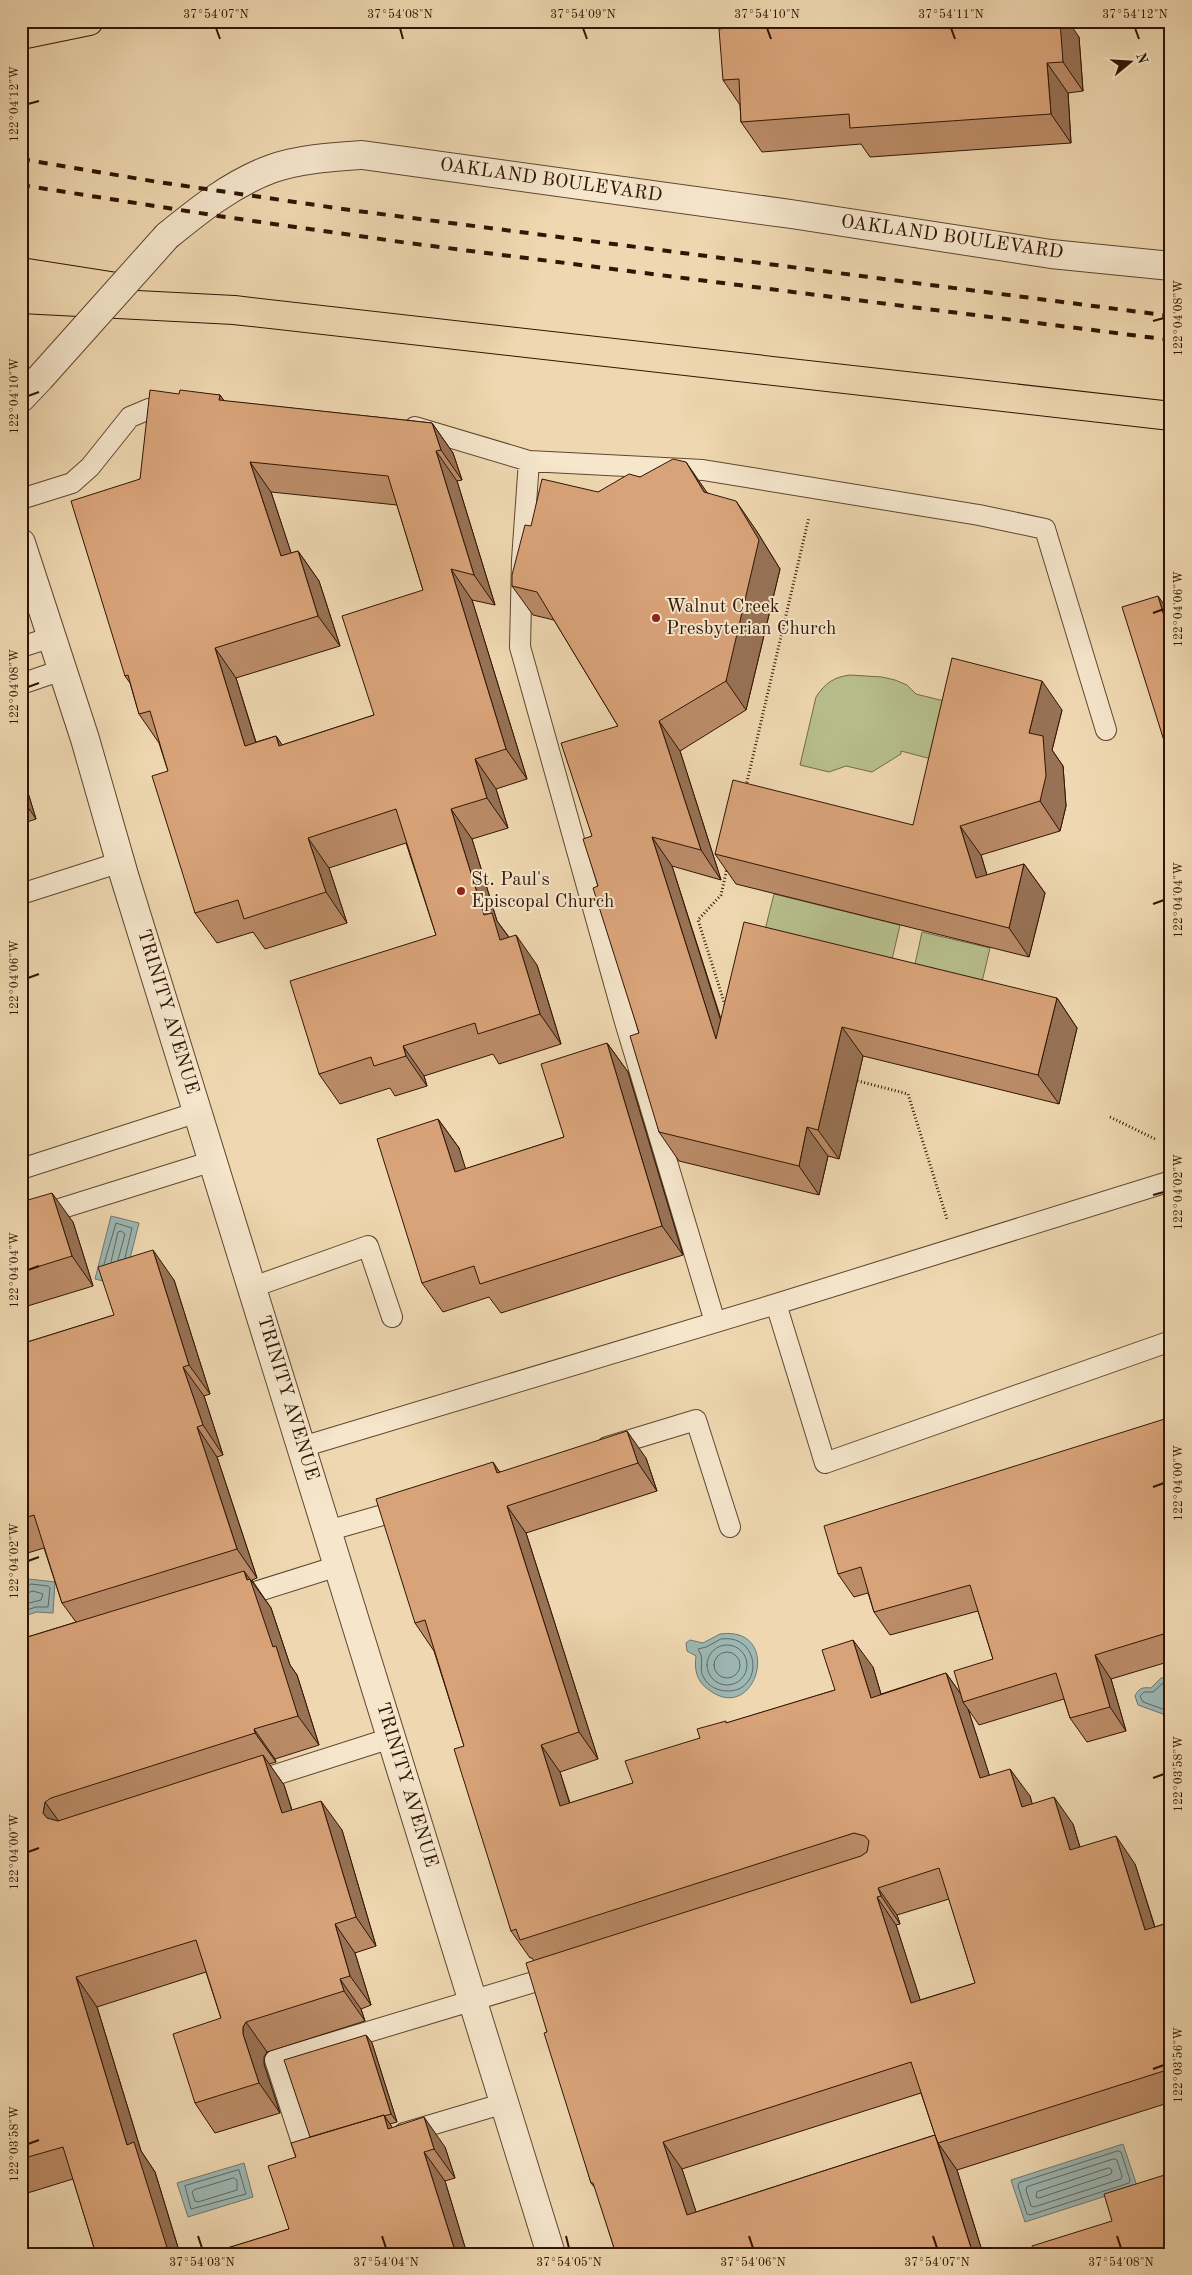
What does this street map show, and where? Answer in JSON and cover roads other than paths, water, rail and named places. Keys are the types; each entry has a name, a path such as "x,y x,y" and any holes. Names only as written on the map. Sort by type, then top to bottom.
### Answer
{"highway":[{"path":"21,35 89,21"},
{"path":"21,272 106,285 234,310"},
{"path":"21,299 234,310 1171,416"}],"street":[{"name":"OAKLAND BOULEVARD","path":"21,398 167,236 218,197 240,183 272,169 316,158 362,155 791,214 1042,252 1171,266"},
{"name":"TRINITY AVENUE","path":"21,543 52,637 551,2254"}],"lane":[{"path":"21,499 72,483 90,467 130,417 149,409 197,406"},
{"path":"394,422 466,441 529,461 703,470 979,515 1045,529 1106,730"},
{"path":"529,461 522,560 520,647 625,1022 715,1322"},
{"path":"21,647 52,637"},
{"path":"21,684 62,670"},
{"path":"21,894 120,862"},
{"path":"21,1169 198,1112"},
{"path":"21,1221 213,1160"},
{"path":"302,1447 776,1304 1171,1181"},
{"path":"253,1287 368,1246 392,1317"},
{"path":"776,1304 825,1463 1171,1342"},
{"path":"593,1452 696,1420 730,1527"},
{"path":"328,1531 424,1503"},
{"path":"220,1602 338,1566"},
{"path":"234,1788 391,1738"},
{"path":"327,2155 308,2161 275,2060 579,1967"},
{"path":"384,2138 505,2103"}],"water":[{"path":"111,1216 139,1223 123,1286 95,1279"},
{"path":"29,1579 55,1582 53,1613 37,1612 21,1617 21,1585"},
{"path":"720,1634 740,1635 752,1644 757,1657 756,1672 750,1686 740,1695 726,1698 709,1690 699,1679 696,1656 687,1651 686,1643 690,1640 703,1643"},
{"path":"1171,1676 1171,1717 1138,1705 1135,1696 1139,1690 1151,1688 1161,1678"},
{"path":"1123,2144 1137,2186 1025,2222 1011,2180"},
{"path":"244,2163 253,2197 188,2217 177,2183"}],"railway":[{"path":"21,159 158,182 350,210 1171,316"},
{"path":"21,185 408,243 1171,340"}],"place":[{"name":"Walnut Creek Presbyterian Church","path":"656,618"},
{"name":"St. Paul's Episcopal Church","path":"461,891"}]}
